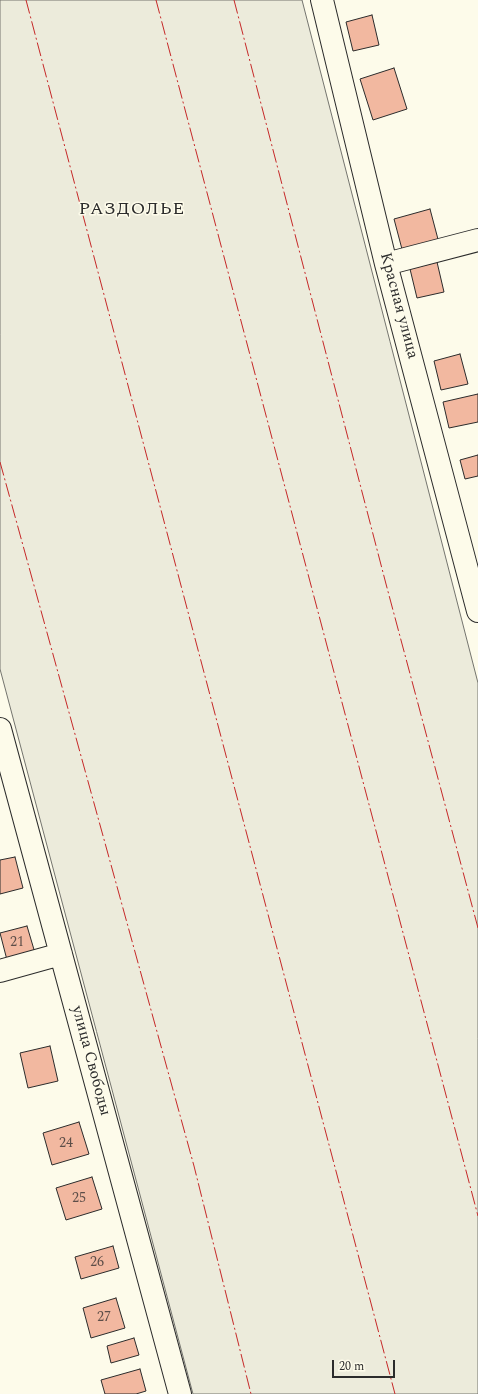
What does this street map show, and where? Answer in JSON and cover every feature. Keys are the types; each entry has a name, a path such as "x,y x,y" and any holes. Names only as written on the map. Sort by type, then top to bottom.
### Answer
{"street":[{"name":"Красная улица","path":"322,0 386,264 478,611"},
{"path":"386,264 478,240"},
{"name":"улица Свободы","path":"0,729 180,1394"},
{"path":"0,971 61,954"}],"shaded area":[{"path":"0,0 302,0 478,683 478,1394 193,1394 0,669"}],"building":[{"path":"372,15 379,45 353,51 346,22"},
{"path":"394,68 407,109 373,120 360,79"},
{"path":"430,209 439,243 403,253 394,219"},
{"path":"437,262 444,292 417,298 410,269"},
{"path":"460,354 468,384 441,390 434,361"},
{"path":"478,394 478,422 449,428 443,402"},
{"path":"478,455 478,476 465,479 460,460"},
{"path":"15,857 23,888 0,894 0,860"},
{"path":"27,926 35,953 7,960 0,933"},
{"path":"50,1046 58,1081 28,1088 20,1053"},
{"path":"79,1122 89,1154 52,1165 43,1133"},
{"path":"92,1177 102,1209 66,1220 56,1188"},
{"path":"113,1246 119,1268 81,1279 75,1257"},
{"path":"116,1298 125,1328 91,1338 83,1308"},
{"path":"134,1338 139,1355 111,1363 107,1346"},
{"path":"140,1369 146,1391 136,1394 105,1394 101,1380"}],"power":[{"path":"26,0 395,1394"},
{"path":"156,0 478,1216"},
{"path":"234,0 386,584 478,928"},
{"path":"0,462 194,1166 251,1394"}],"district":[{"name":"РАЗДОЛЬЕ","path":"132,210"}]}
